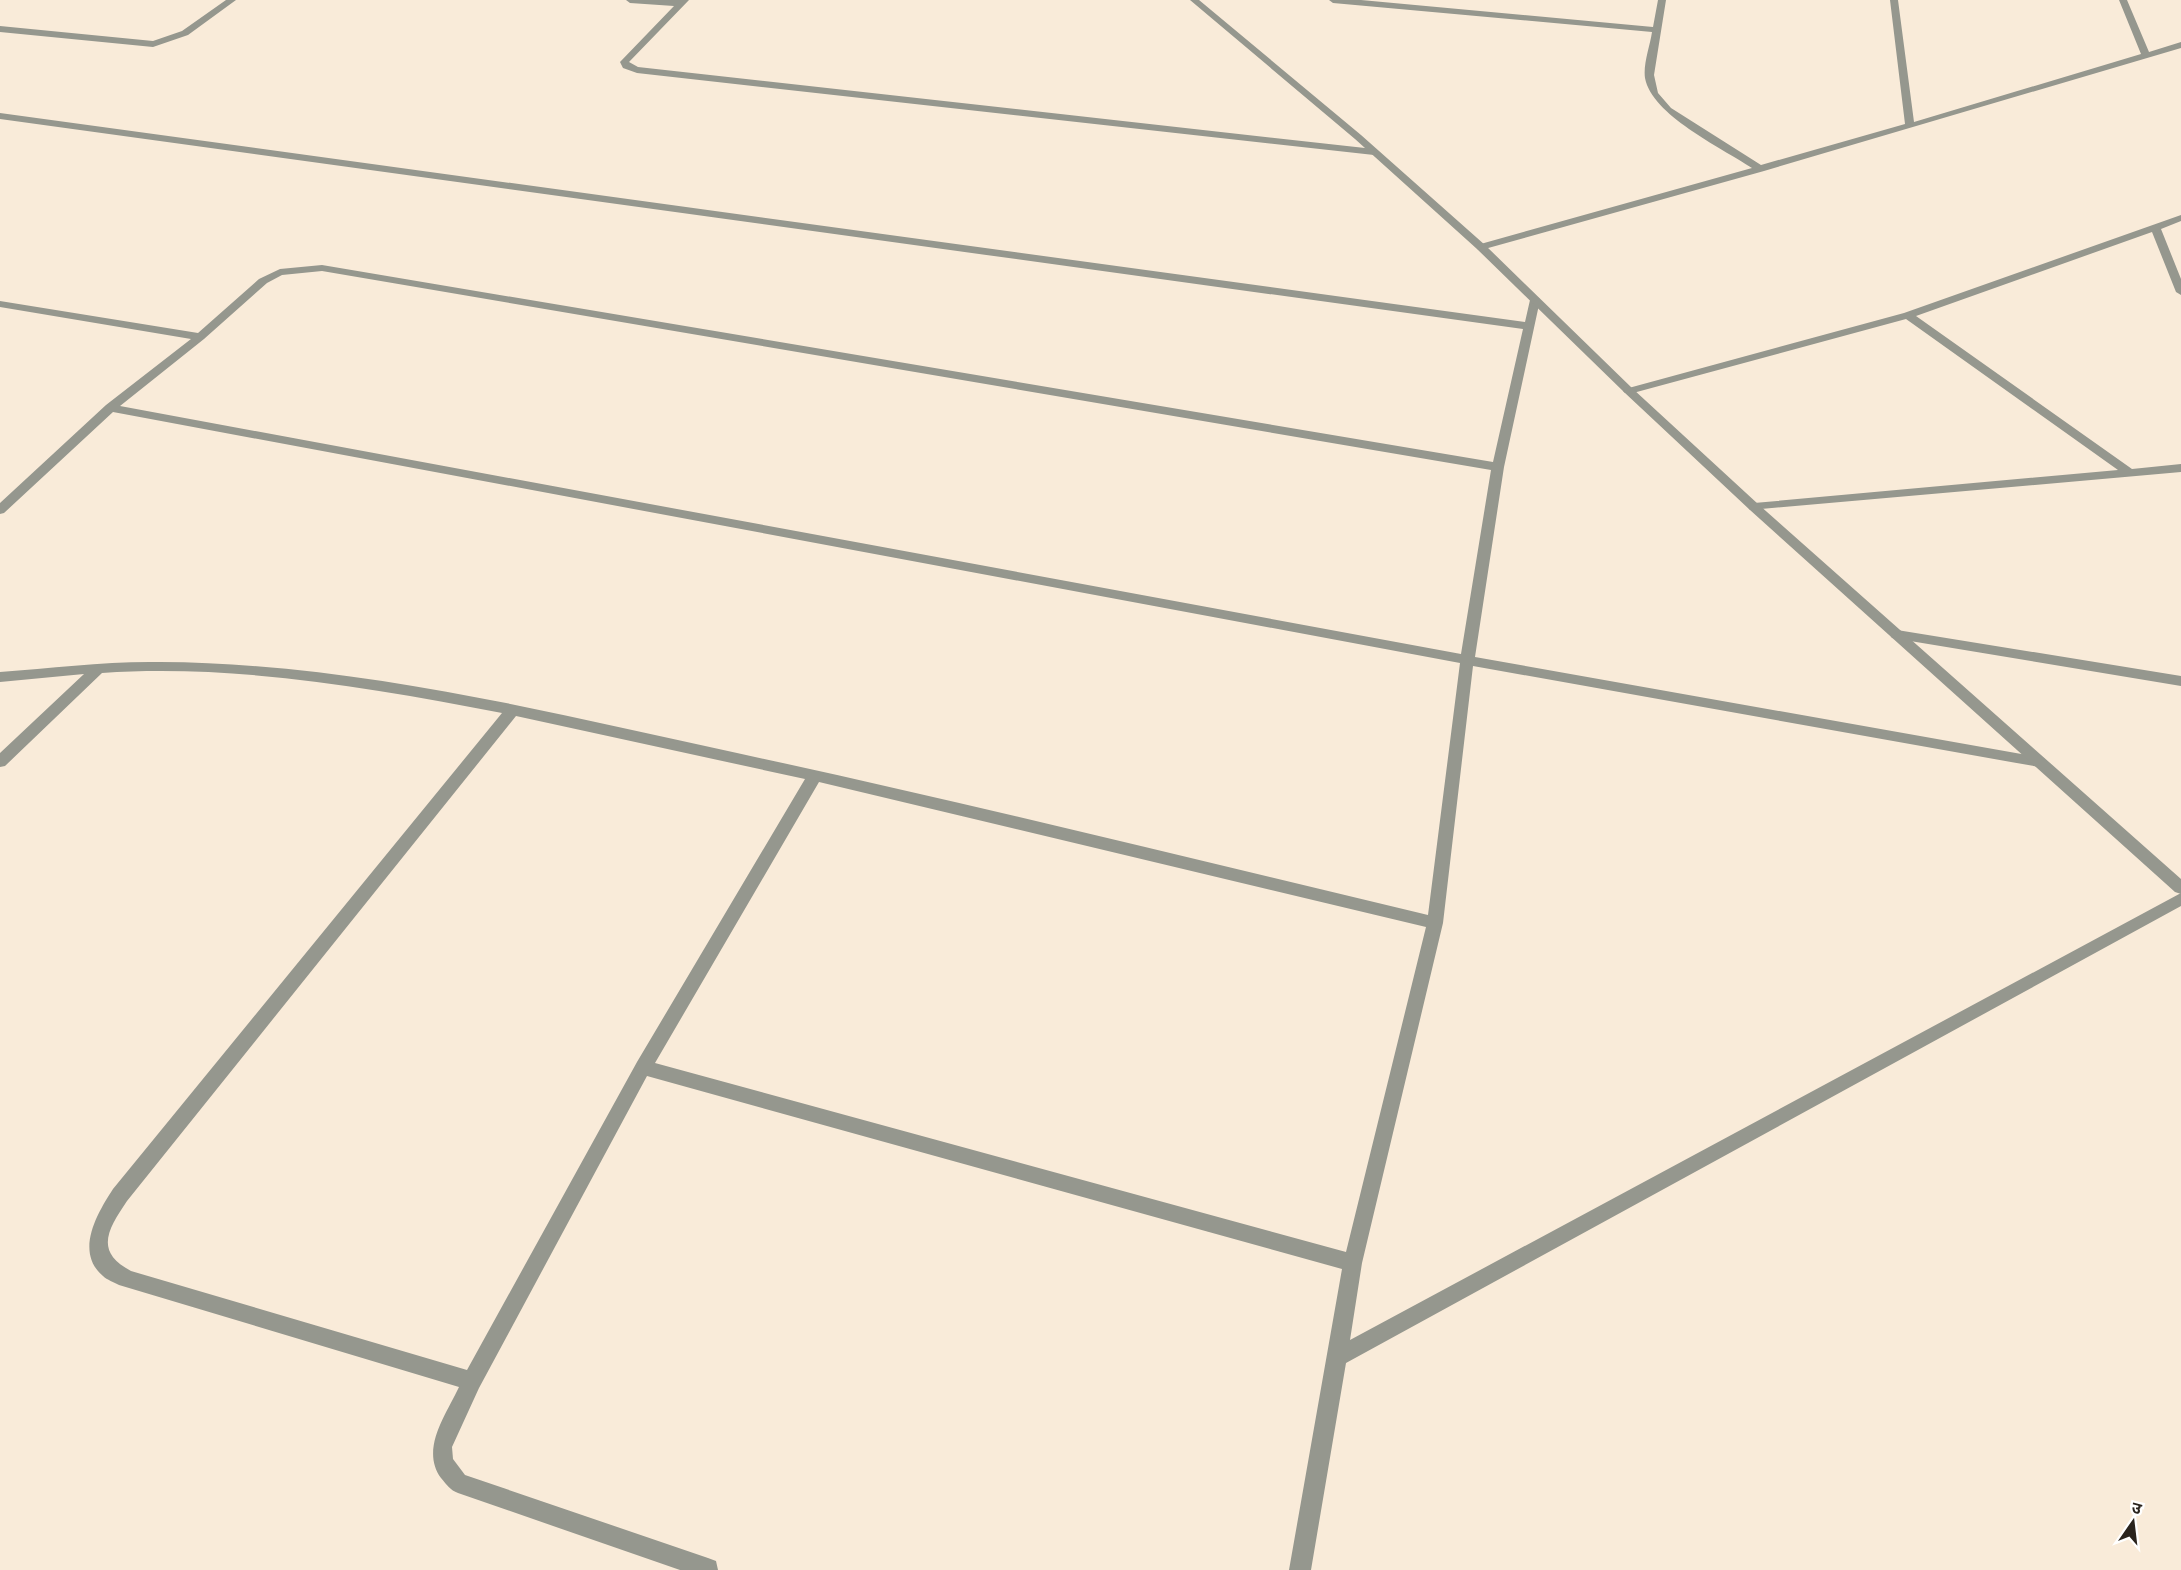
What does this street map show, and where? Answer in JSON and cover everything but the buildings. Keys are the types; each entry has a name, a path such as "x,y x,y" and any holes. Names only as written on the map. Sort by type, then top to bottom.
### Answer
{"street":[{"path":"0,28 142,44 160,43 182,34 232,0"},
{"path":"630,0 683,2"},
{"path":"1194,0 1374,152 1481,247 1629,391 1754,507 2181,888"},
{"path":"1333,0 1658,30"},
{"path":"1662,0 1649,75 1654,93 1668,110 1761,169"},
{"path":"1894,0 1910,126"},
{"path":"2123,0 2146,55"},
{"path":"683,2 624,62 626,66 637,70 1374,152"},
{"path":"1481,247 1761,169 2181,45"},
{"path":"0,116 1529,327"},
{"path":"1629,391 1908,315 2181,218"},
{"path":"2155,226 2181,292"},
{"path":"0,510 110,408 200,337 272,276 293,270 322,268 1498,467"},
{"path":"1300,1570 1353,1263 1435,923 1467,660 1498,467 1535,300"},
{"path":"0,304 200,337"},
{"path":"1908,315 2129,472"},
{"path":"110,408 1467,660 2040,762"},
{"path":"1754,507 2181,468"},
{"path":"1897,635 2181,681"},
{"path":"0,677 98,669 180,667 267,672 416,691 815,775 1435,923"},
{"path":"0,762 98,669"},
{"path":"472,1381 126,1279 106,1267 99,1249 101,1224 120,1195 513,710"},
{"path":"709,1570 459,1483 443,1463 442,1446 472,1381 643,1067 815,775"},
{"path":"1337,1357 2181,899"},
{"path":"643,1067 1353,1263"}]}
